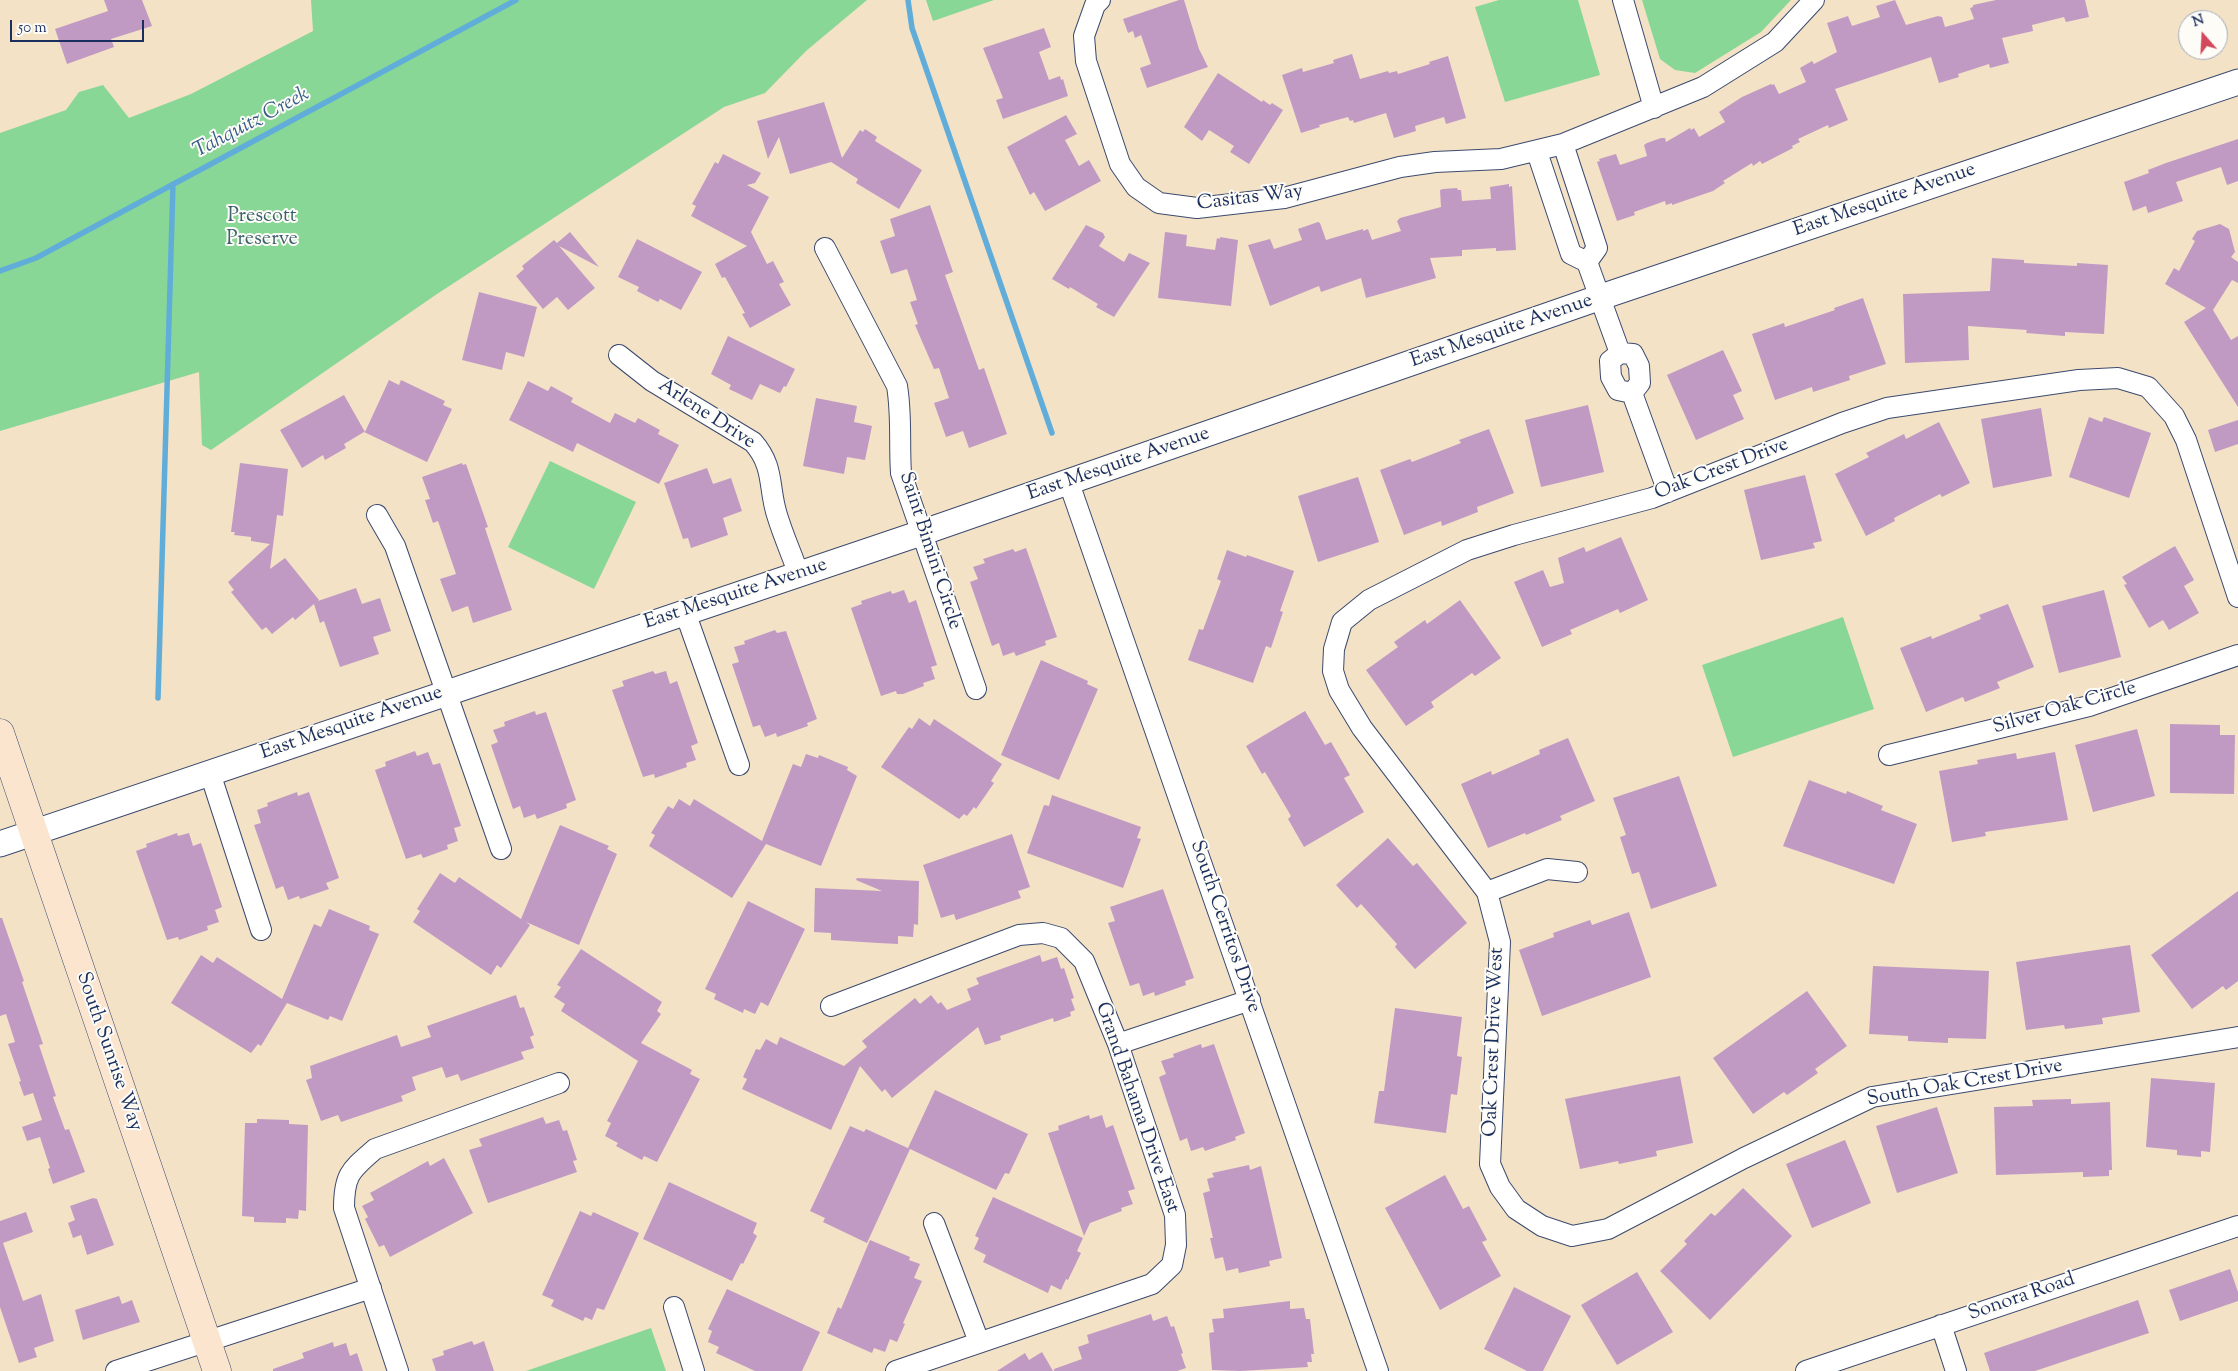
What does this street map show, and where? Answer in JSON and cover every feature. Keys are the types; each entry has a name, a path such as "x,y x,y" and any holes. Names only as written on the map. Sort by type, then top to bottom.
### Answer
{"main road":[{"name":"South Sunrise Way","path":"0,733 217,1371"}],"street":[{"name":"Casitas Way","path":"1100,0 1095,4 1084,36 1086,61 1120,164 1136,187 1159,203 1197,208 1284,198 1400,167 1435,162 1501,159 1537,152 1563,144 1703,87 1775,42 1814,0"},
{"path":"1623,0 1654,108"},
{"name":"East Mesquite Avenue","path":"0,844 1069,483 1601,297 2238,82"},
{"path":"1563,144 1596,248 1587,262"},
{"path":"1537,152 1570,254 1587,262 1620,353 1633,354 1640,366 1640,383 1632,393 1668,492"},
{"name":"Saint Bimini Circle","path":"826,248 897,386 901,409 901,474 976,689"},
{"name":"Arlene Drive","path":"620,355 652,381 753,442 764,454 776,514 799,574"},
{"name":"Oak Crest Drive","path":"1334,649 1342,622 1369,600 1467,550 1668,492 1842,423 1887,408 2079,380 2118,378 2148,387 2174,416 2186,440 2238,597"},
{"name":"South Cerritos Drive","path":"1069,483 1378,1371"},
{"path":"376,515 395,546 448,692 501,849"},
{"path":"685,612 739,765"},
{"name":"Oak Crest Drive West","path":"1334,649 1333,671 1339,690 1362,728 1487,892 1500,942 1490,1164 1500,1187 1516,1210 1542,1226"},
{"name":"Silver Oak Circle","path":"1889,755 2089,706 2238,655"},
{"path":"210,774 261,930"},
{"path":"1487,892 1547,869 1577,872"},
{"name":"Grand Bahama Drive East","path":"831,1006 1019,935 1043,933 1061,938 1084,961 1118,1044 1176,1215 1176,1245 1172,1265 1152,1284 896,1371"},
{"path":"1118,1044 1250,1000"},
{"name":"South Oak Crest Drive","path":"1542,1226 1572,1236 1608,1229 1744,1158 1872,1098 2238,1037"},
{"path":"398,1371 344,1208 344,1186 354,1168 375,1149 559,1083"},
{"path":"934,1223 979,1342"},
{"name":"Sonora Road","path":"1806,1371 2238,1226"},
{"path":"116,1371 206,1340 371,1288"},
{"path":"674,1307 694,1371"},
{"path":"1941,1326 1956,1371"}],"green space":[{"name":"Prescott Preserve","path":"311,0 867,0 806,51 765,93 724,107 437,294 211,450 202,445 199,372 0,431 0,133 66,110 79,92 103,85 129,118 191,94 313,31"},
{"path":"926,0 994,0 933,21"},
{"path":"1499,0 1578,0 1600,75 1505,102 1475,7"},
{"path":"1642,0 1791,0 1761,32 1695,73 1675,70 1660,59"},
{"path":"550,461 636,502 594,589 508,547"},
{"path":"1843,617 1874,709 1733,757 1702,665"},
{"path":"651,1328 666,1371 526,1371"}],"building":[{"path":"104,0 142,0 152,26 111,39 114,47 67,64 55,29 108,11"},
{"path":"1184,0 1199,49 1208,67 1147,88 1140,68 1151,64 1141,35 1135,38 1133,31 1128,33 1123,19"},
{"path":"1895,0 1906,25 1938,16 1942,17 1945,27 1974,19 1970,8 1973,5 1996,0 2085,0 2089,17 2066,22 2064,17 2032,25 2033,31 2002,38 2009,63 1990,68 1989,64 1958,74 1959,77 1939,83 1931,57 1835,89 1848,120 1829,128 1828,125 1798,139 1800,142 1792,146 1793,148 1762,164 1760,161 1753,166 1752,163 1723,181 1725,183 1713,191 1672,205 1672,203 1666,205 1665,201 1634,212 1635,215 1617,221 1597,162 1600,161 1599,159 1616,154 1620,165 1647,156 1644,145 1647,143 1661,138 1665,138 1666,142 1690,128 1691,130 1694,128 1699,137 1725,122 1719,112 1742,97 1771,84 1774,84 1779,94 1806,82 1800,68 1812,61 1814,64 1837,52 1827,23 1848,16 1852,26 1880,17 1876,6"},
{"path":"1044,28 1051,47 1039,52 1049,80 1060,76 1061,80 1063,79 1068,96 1003,119 996,100 1003,98 983,48"},
{"path":"1352,54 1360,79 1388,71 1389,73 1397,71 1398,74 1448,56 1466,118 1446,124 1444,117 1415,126 1416,131 1394,138 1386,113 1354,123 1348,117 1319,125 1320,127 1301,133 1282,75 1302,68 1303,72 1334,63 1333,60"},
{"path":"1218,73 1262,102 1263,100 1270,105 1272,103 1283,110 1249,164 1230,152 1234,146 1209,130 1202,141 1184,127"},
{"path":"824,102 842,158 860,130 863,132 865,129 877,137 875,141 922,170 899,209 856,183 858,179 831,162 790,174 779,137 768,159 757,121"},
{"path":"1066,115 1077,134 1065,140 1079,166 1089,160 1101,181 1045,211 1034,192 1030,195 1007,147"},
{"path":"2238,139 2238,181 2227,185 2221,167 2176,182 2183,201 2148,213 2146,206 2133,211 2124,182 2149,173 2148,170 2166,163"},
{"path":"723,154 761,173 755,183 747,185 769,197 751,232 767,264 773,261 784,282 779,284 791,305 750,328 742,314 745,313 725,277 722,278 715,264 747,246 691,216 696,206 692,204 715,162 718,164"},
{"path":"1509,184 1509,187 1512,186 1516,250 1496,251 1496,248 1462,250 1462,256 1430,258 1436,278 1366,298 1361,278 1321,292 1319,286 1270,306 1248,245 1270,239 1274,249 1302,240 1298,229 1318,222 1326,240 1368,229 1372,240 1401,231 1397,221 1400,218 1441,207 1440,190 1457,188 1461,190 1462,201 1491,199 1490,187"},
{"path":"930,205 953,272 945,275 979,370 984,368 1007,434 969,448 963,431 946,437 934,403 949,398 939,368 934,369 915,325 918,324 910,302 917,300 907,269 891,274 880,241 895,236 890,219"},
{"path":"2220,224 2229,229 2235,252 2231,257 2238,262 2238,283 2232,280 2213,310 2231,340 2238,336 2238,407 2184,322 2206,308 2165,284 2174,268 2179,271 2195,241 2192,239 2197,231"},
{"path":"1086,225 1103,233 1105,237 1099,246 1124,262 1129,253 1150,263 1114,317 1096,307 1098,304 1070,287 1069,289 1052,279"},
{"path":"570,232 599,267 559,246 595,288 568,310 557,297 543,309 516,276 524,269 522,266 554,240 557,243"},
{"path":"1165,232 1187,235 1186,246 1215,250 1217,238 1238,240 1231,306 1158,298"},
{"path":"637,239 702,272 681,310 660,299 658,302 637,291 639,287 618,277"},
{"path":"1992,258 2024,260 2024,263 2077,266 2077,263 2108,265 2104,334 2065,332 2065,336 2026,333 2027,330 1968,326 1969,360 1905,363 1903,294 1990,291"},
{"path":"479,292 537,307 524,357 506,352 502,370 462,360"},
{"path":"1863,298 1886,364 1849,376 1850,380 1813,392 1812,387 1775,400 1752,334 1784,323 1785,327"},
{"path":"728,336 795,369 786,387 784,386 780,393 760,384 752,400 729,389 731,385 711,374"},
{"path":"1723,350 1742,391 1733,395 1744,419 1696,440 1667,375"},
{"path":"389,380 399,385 401,380 445,401 443,405 452,409 427,462 364,432 344,444 346,448 325,460 323,455 302,468 280,430 344,395 365,432"},
{"path":"528,381 548,391 551,386 573,398 571,402 610,423 615,413 635,423 638,418 660,430 658,434 679,445 659,484 577,443 573,452 509,420"},
{"path":"816,398 857,406 854,422 872,426 865,460 847,457 844,474 803,466"},
{"path":"1588,405 1604,472 1541,487 1525,420"},
{"path":"2041,408 2052,476 1993,488 1981,419"},
{"path":"2089,417 2102,422 2104,417 2151,433 2129,498 2069,477"},
{"path":"2238,420 2238,444 2215,452 2208,430"},
{"path":"1939,422 1970,483 1942,497 1940,494 1894,518 1895,521 1866,536 1835,474 1869,457 1866,453 1904,434 1906,439"},
{"path":"1489,429 1514,493 1477,507 1478,512 1442,526 1441,521 1404,535 1380,470 1410,459 1412,462 1461,443 1459,440"},
{"path":"240,463 288,469 283,516 277,515 270,569 285,558 318,601 356,588 362,604 380,598 391,631 373,637 379,654 340,667 324,621 320,623 314,604 295,620 293,617 272,634 266,627 262,630 231,592 234,590 228,582 270,544 251,541 251,537 234,535 235,532 231,532"},
{"path":"462,463 463,465 466,464 488,527 485,528 512,610 473,623 468,606 452,612 440,579 456,574 438,521 433,523 425,500 430,499 422,477"},
{"path":"707,468 713,484 731,478 742,511 723,518 728,535 691,548 688,538 683,539 664,483"},
{"path":"1805,475 1822,541 1813,543 1815,548 1761,560 1744,490"},
{"path":"1358,477 1379,542 1318,562 1298,496"},
{"path":"1621,537 1648,600 1620,613 1618,609 1570,630 1572,634 1542,647 1514,582 1543,570 1550,587 1564,583 1558,558 1584,547 1586,552"},
{"path":"2175,546 2194,580 2184,586 2199,613 2169,630 2163,620 2149,628 2124,585 2127,584 2122,577"},
{"path":"1026,548 1057,637 1045,641 1046,645 1016,656 1014,652 1003,656 999,643 992,646 970,582 978,579 973,567 985,563 983,559 1013,549 1015,552"},
{"path":"1227,550 1294,571 1280,611 1283,612 1271,648 1266,646 1253,683 1188,660 1199,629 1203,630 1221,581 1217,579"},
{"path":"904,590 909,603 916,600 937,665 931,667 935,679 923,683 924,686 903,694 897,694 896,691 881,696 851,608 862,604 861,601 891,591 892,594"},
{"path":"2104,590 2121,657 2059,673 2042,606"},
{"path":"1460,600 1501,658 1475,676 1472,673 1431,702 1434,707 1406,726 1366,670 1398,647 1394,642 1425,620 1427,624"},
{"path":"2008,604 2034,667 1997,682 2000,688 1965,702 1963,697 1926,712 1900,648 1931,636 1932,639 1981,619 1979,615"},
{"path":"775,630 777,633 786,631 817,719 807,723 808,726 777,737 776,733 765,737 760,725 753,727 732,664 739,662 734,647 745,644 744,641"},
{"path":"1041,660 1088,681 1087,684 1098,689 1059,780 1001,755"},
{"path":"653,671 655,674 666,671 670,684 677,681 698,743 691,746 696,760 686,763 687,767 655,778 654,774 643,777 612,690 624,686 622,681"},
{"path":"535,711 536,715 546,712 576,800 566,804 567,808 537,819 535,814 524,818 520,806 513,809 491,745 498,742 493,730 505,726 504,722"},
{"path":"1305,711 1325,745 1331,742 1350,775 1344,778 1364,812 1304,847 1288,819 1291,816 1265,772 1262,774 1246,746"},
{"path":"919,718 930,726 934,719 1002,764 991,781 994,783 976,809 974,807 967,816 964,814 959,819 881,767 909,727 912,729"},
{"path":"2170,724 2220,725 2220,735 2235,735 2234,794 2170,793"},
{"path":"2137,729 2155,796 2093,812 2075,745"},
{"path":"1568,738 1595,801 1560,816 1562,820 1488,848 1461,784 1491,771 1492,775 1540,754 1539,750"},
{"path":"415,751 417,756 428,752 433,765 440,763 461,826 454,828 458,841 447,845 448,849 423,858 421,854 406,859 375,770 386,766 385,762"},
{"path":"2055,752 2068,820 1985,832 1986,836 1952,842 1939,771 1978,764 1977,760 2016,753 2017,759"},
{"path":"806,754 818,758 819,755 848,767 847,770 857,776 821,866 766,844 732,898 649,846 655,835 651,833 668,806 673,809 679,799 690,806 694,799 762,841 793,764 801,767"},
{"path":"1679,776 1717,886 1651,909 1639,872 1632,874 1620,837 1626,835 1613,798"},
{"path":"1809,780 1846,794 1847,791 1883,806 1881,810 1917,824 1894,884 1783,846"},
{"path":"297,792 298,796 309,792 339,878 326,883 329,889 300,899 299,896 288,900 283,886 276,889 254,825 261,823 257,810 268,806 267,803"},
{"path":"1052,795 1141,827 1137,838 1141,839 1123,888 1027,853 1044,805 1049,806"},
{"path":"560,825 609,846 607,849 617,854 579,945 526,922 530,925 501,968 497,965 491,975 413,922 420,911 417,909 440,873 455,883 459,877 521,919"},
{"path":"177,833 178,836 189,833 193,846 201,843 222,907 215,910 219,922 207,926 208,930 179,940 178,937 167,940 136,851 147,847 146,844"},
{"path":"1012,834 1030,887 1018,891 1021,898 956,920 954,914 941,918 923,865"},
{"path":"1388,838 1413,866 1417,863 1467,923 1415,969 1395,947 1397,944 1361,904 1357,908 1336,885"},
{"path":"857,878 919,881 918,925 914,924 913,937 898,936 898,944 878,943 831,940 831,933 814,932 815,888 882,891 856,880"},
{"path":"1163,889 1194,978 1185,981 1186,985 1155,996 1154,992 1143,996 1139,983 1130,986 1108,923 1115,921 1110,907"},
{"path":"2238,891 2238,981 2226,990 2223,986 2192,1009 2151,955"},
{"path":"748,901 805,929 768,1006 761,1002 755,1014 744,1009 743,1013 714,999 716,994 705,989"},
{"path":"329,909 370,926 369,930 379,934 342,1021 330,1016 328,1020 287,1003 261,1046 258,1044 251,1053 171,1003 201,955 213,963 217,957 282,999 314,924 321,927"},
{"path":"1629,912 1651,977 1542,1016 1519,950 1554,937 1553,933 1590,920 1592,925"},
{"path":"0,918 2,918 24,981 22,982 43,1044 39,1045 56,1096 53,1097 65,1130 69,1129 85,1172 53,1184 40,1137 27,1141 22,1127 42,1120 33,1093 24,1096 19,1082 21,1081 8,1044 15,1042 6,1014 0,1016"},
{"path":"2130,945 2140,1012 2102,1018 2103,1024 2065,1029 2064,1025 2026,1030 2016,962"},
{"path":"581,949 662,1002 657,1011 661,1014 641,1043 692,1070 690,1074 700,1079 657,1162 644,1156 642,1160 616,1146 618,1143 605,1136 611,1123 607,1121 638,1061 561,1011 565,1004 554,997 561,987 557,985"},
{"path":"1040,955 1042,962 1057,957 1061,969 1064,968 1074,998 1071,999 1075,1010 1070,1012 1071,1016 1054,1022 1053,1018 1000,1036 1001,1040 985,1045 978,1027 892,1098 885,1089 882,1092 860,1066 831,1130 742,1089 747,1079 743,1077 756,1049 760,1050 766,1039 777,1045 780,1037 844,1066 867,1047 862,1041 915,998 920,1004 931,995 938,1004 941,1002 947,1010 971,1000 967,989 979,984 976,978"},
{"path":"1873,966 1989,971 1986,1039 1948,1038 1948,1043 1908,1041 1908,1036 1869,1034"},
{"path":"1807,991 1847,1046 1815,1069 1818,1073 1787,1095 1784,1092 1753,1114 1713,1058"},
{"path":"516,995 520,1008 524,1007 534,1035 530,1037 534,1048 521,1052 524,1059 461,1081 458,1074 446,1078 442,1067 412,1077 416,1090 401,1096 403,1101 341,1122 338,1115 321,1121 306,1080 312,1078 310,1066 397,1035 401,1047 431,1037 427,1026"},
{"path":"1395,1008 1462,1017 1457,1056 1462,1057 1457,1095 1451,1094 1446,1133 1374,1123 1379,1091 1384,1091"},
{"path":"1201,1044 1202,1048 1214,1044 1245,1133 1235,1137 1236,1140 1205,1151 1203,1147 1191,1151 1187,1138 1180,1141 1159,1077 1166,1074 1161,1061 1174,1057 1173,1054"},
{"path":"1680,1076 1693,1143 1656,1151 1657,1156 1619,1164 1618,1161 1580,1169 1565,1099"},
{"path":"2151,1078 2215,1083 2210,1152 2201,1151 2201,1157 2177,1155 2177,1150 2146,1147"},
{"path":"935,1090 1028,1134 1009,1174 1005,1173 996,1190 908,1148"},
{"path":"2071,1099 2071,1104 2110,1102 2112,1170 2109,1170 2109,1176 2083,1177 2083,1172 1996,1175 1994,1107 2033,1106 2032,1100"},
{"path":"1937,1107 1958,1173 1897,1193 1876,1126"},
{"path":"1089,1115 1090,1119 1102,1115 1106,1128 1113,1125 1135,1189 1128,1191 1133,1204 1121,1208 1122,1211 1090,1223 1084,1236 1048,1133 1059,1130 1058,1126"},
{"path":"543,1117 546,1124 559,1120 563,1131 567,1130 577,1160 573,1161 577,1172 488,1203 469,1150 482,1146 479,1139"},
{"path":"257,1119 289,1120 289,1124 308,1125 306,1211 299,1210 298,1219 286,1218 286,1223 254,1222 254,1217 242,1216 245,1123 257,1123"},
{"path":"850,1126 864,1132 866,1129 910,1149 867,1243 823,1222 825,1218 810,1211"},
{"path":"1845,1140 1871,1203 1812,1228 1786,1164"},
{"path":"444,1158 473,1213 390,1257 384,1245 379,1247 365,1219 368,1217 362,1206 374,1200 370,1193 428,1161 430,1166"},
{"path":"1249,1165 1250,1170 1261,1166 1282,1258 1269,1261 1270,1266 1239,1273 1238,1268 1226,1271 1223,1257 1215,1259 1210,1238 1213,1238 1203,1193 1210,1191 1207,1179 1214,1177 1212,1173"},
{"path":"1445,1175 1463,1209 1469,1206 1487,1240 1482,1242 1501,1276 1440,1310 1385,1208"},
{"path":"669,1182 757,1223 753,1233 757,1236 732,1281 643,1239"},
{"path":"1743,1188 1792,1236 1710,1320 1660,1271 1687,1244 1684,1241 1711,1213 1715,1216"},
{"path":"993,1197 1083,1238 1077,1251 1081,1253 1061,1290 1051,1285 1048,1293 983,1262 986,1255 974,1249 979,1238 975,1236"},
{"path":"93,1198 97,1199 114,1245 87,1255 81,1235 73,1238 68,1223 75,1220 70,1206"},
{"path":"580,1211 591,1216 593,1212 639,1233 604,1310 597,1308 592,1320 585,1317 583,1321 551,1306 554,1300 542,1295"},
{"path":"26,1212 33,1232 3,1243 23,1301 41,1294 54,1341 34,1348 37,1357 19,1363 0,1307 0,1221"},
{"path":"870,1240 910,1257 909,1260 920,1264 914,1278 922,1281 903,1323 905,1324 897,1342 890,1339 885,1352 874,1348 872,1353 827,1333 838,1307 841,1309"},
{"path":"2230,1269 2238,1292 2238,1301 2180,1321 2169,1290"},
{"path":"1637,1272 1673,1332 1617,1365 1581,1305"},
{"path":"1514,1287 1571,1316 1543,1371 1527,1371 1484,1349"},
{"path":"727,1289 820,1332 802,1371 755,1371 716,1353 719,1347 708,1342 712,1331 708,1329"},
{"path":"119,1296 122,1304 132,1300 140,1322 83,1340 75,1310"},
{"path":"2138,1300 2149,1333 2035,1371 1990,1371 1984,1353"},
{"path":"1290,1301 1290,1309 1304,1308 1306,1319 1310,1319 1314,1354 1311,1354 1312,1362 1307,1362 1308,1367 1240,1371 1212,1370 1209,1333 1214,1332 1212,1319 1224,1318 1223,1309"},
{"path":"1151,1314 1153,1321 1167,1316 1171,1327 1174,1326 1186,1368 1177,1371 1054,1371 1054,1369 1082,1359 1078,1347 1089,1343 1087,1335"},
{"path":"472,1341 474,1345 484,1341 494,1371 436,1371 432,1359 444,1355 443,1351"},
{"path":"333,1342 334,1347 346,1343 350,1356 357,1353 363,1371 273,1371 273,1369 304,1358 302,1353"},
{"path":"1042,1352 1053,1371 997,1371 1025,1353 1029,1360"}],"waterway":[{"name":"Tahquitz Creek","path":"0,271 36,258 516,0"},
{"path":"908,0 912,28 1052,433"},
{"path":"158,698 173,184"}]}
